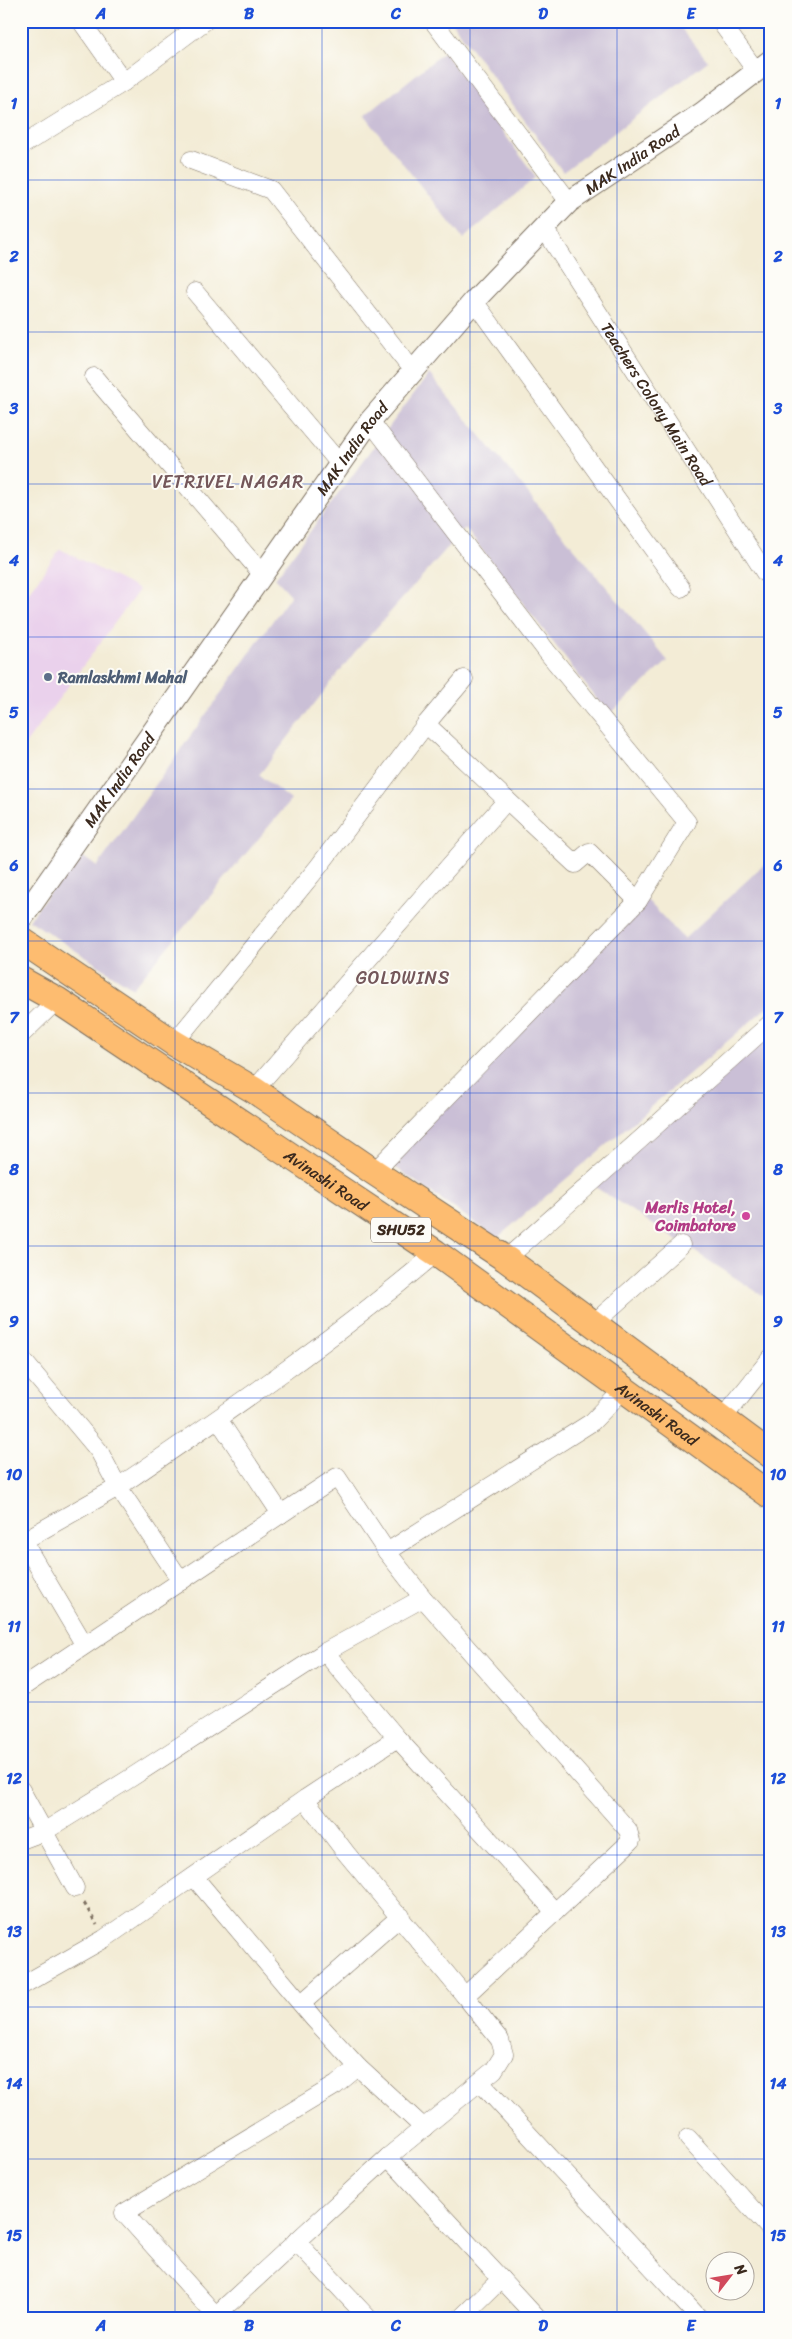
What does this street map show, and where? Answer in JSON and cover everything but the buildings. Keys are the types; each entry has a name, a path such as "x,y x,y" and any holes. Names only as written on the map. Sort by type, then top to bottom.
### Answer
{"main road":[{"name":"Avinashi Road","path":"21,940 174,1043 254,1090 506,1259 771,1455"},
{"name":"Avinashi Road","path":"21,980 57,1000 436,1252 771,1496"}],"street":[{"path":"81,21 124,82"},
{"path":"23,142 124,82 204,21"},
{"path":"433,21 569,202"},
{"path":"720,21 764,65"},
{"name":"MAK India Road","path":"21,920 370,421 474,300 569,202 702,113 764,65"},
{"path":"191,160 271,190 414,371"},
{"name":"Teachers Colony Main Road","path":"544,228 765,573 771,569"},
{"path":"195,292 340,464"},
{"path":"474,300 681,588"},
{"path":"94,377 263,575"},
{"path":"370,421 548,653 687,822 638,901 374,1172"},
{"path":"174,1043 319,866 426,724 464,679"},
{"path":"426,724 575,864 589,852 638,901"},
{"path":"254,1090 507,800"},
{"path":"21,1035 57,1000"},
{"path":"506,1259 771,1023"},
{"path":"593,1324 681,1245"},
{"path":"84,1644 22,1540 118,1487 218,1419 376,1303 436,1252"},
{"path":"21,1358 99,1451 118,1487 182,1581"},
{"path":"722,1419 771,1358"},
{"path":"387,1552 592,1422 623,1390"},
{"path":"218,1419 281,1514"},
{"path":"21,1688 337,1476 387,1552 423,1598 628,1830 631,1841 465,1996"},
{"path":"21,1840 45,1831 325,1652 423,1598"},
{"path":"325,1652 397,1738 555,1912"},
{"path":"21,1986 104,1939 305,1799 397,1738"},
{"path":"21,1790 75,1888"},
{"path":"305,1799 346,1853 400,1916 500,2040 504,2054 494,2070 388,2157 215,2317 124,2213 336,2085 358,2068"},
{"path":"194,1877 358,2068 424,2128"},
{"path":"302,2003 400,1916"},
{"path":"480,2082 699,2318"},
{"path":"688,2138 771,2230"},
{"path":"388,2157 537,2318"},
{"path":"296,2241 368,2318"},
{"path":"461,2318 501,2279"}],"path":[{"path":"75,1888 104,1939"}],"shaded area":[{"path":"451,21 675,21 708,61 563,172"},
{"path":"444,52 536,177 463,239 365,116"},
{"path":"429,374 668,661 609,715 465,528 354,653 259,775 291,800 133,988 29,920 78,853 97,867 291,595 275,578"},
{"name":"Ramlaskhmi Mahal","path":"60,549 139,590 21,750 21,603"},
{"path":"771,858 771,1004 497,1238 389,1163 647,900 684,939"},
{"path":"771,1033 771,1282 769,1284 771,1285 771,1301 592,1185"}],"place":[{"name":"Ramlaskhmi Mahal","path":"48,677"},
{"name":"Merlis Hotel, Coimbatore","path":"746,1216"}],"district":[{"name":"VETRIVEL NAGAR","path":"228,482"},
{"name":"GOLDWINS","path":"403,978"}]}
